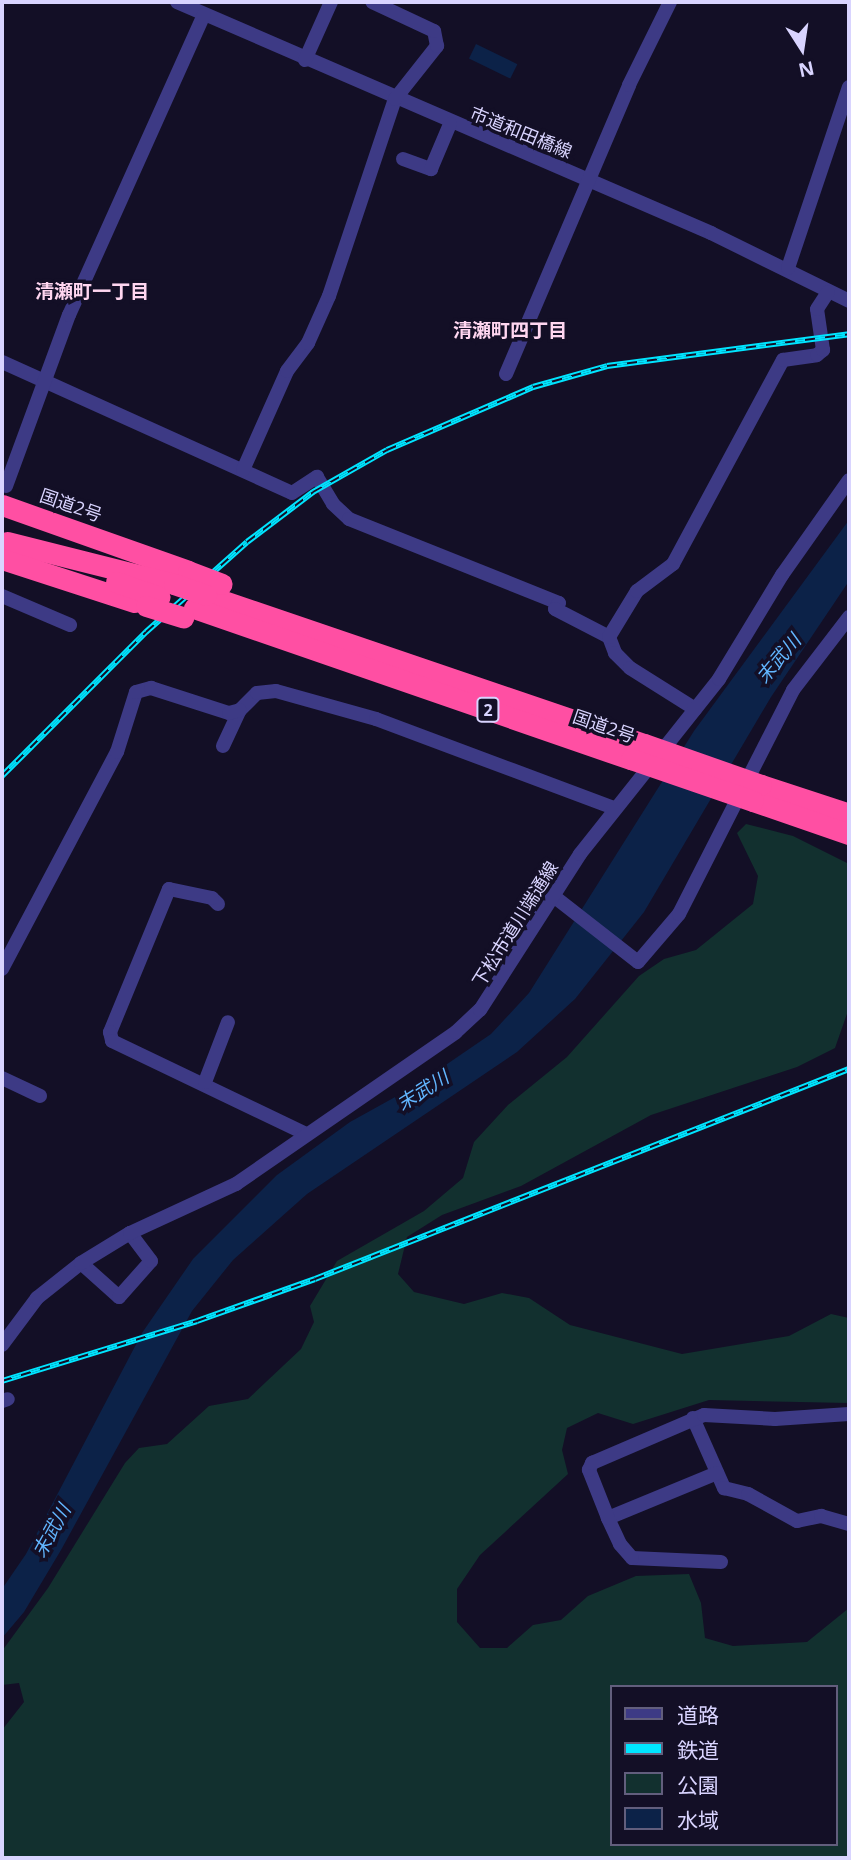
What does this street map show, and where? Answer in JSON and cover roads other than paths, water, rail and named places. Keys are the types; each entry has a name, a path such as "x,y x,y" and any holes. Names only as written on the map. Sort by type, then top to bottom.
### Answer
{"highway":[{"name":"国道2号","path":"4,496 167,589"},
{"name":"国道2号","path":"4,547 167,589 757,793 849,834"},
{"name":"国道2号","path":"4,547 167,589 352,652"},
{"name":"国道2号","path":"757,793 849,814"}],"street":[{"name":"市道和田橋線","path":"177,2 450,124 592,181 788,268 849,301"},
{"path":"305,60 331,2"},
{"path":"243,470 287,371 308,343 329,296 395,99 437,46 434,31 372,2"},
{"path":"506,374 592,181 629,85 670,2"},
{"path":"4,496 75,302 204,15"},
{"path":"788,268 849,87"},
{"path":"403,159 430,170 450,124"},
{"path":"609,637 637,592 673,564 783,360 817,355 823,350 817,309 828,292"},
{"path":"2,362 243,470 246,475 292,493 317,477 333,504 349,519 559,603 555,609 609,637 615,653 630,668 695,709"},
{"name":"下松市道川端通線","path":"2,1345 37,1298 81,1263 130,1233 217,1195 304,1133 456,1032 480,1010 559,901 580,854 740,649 782,575 849,480"},
{"path":"2,596 70,625"},
{"path":"559,901 638,962 679,915 793,690 847,624"},
{"path":"2,970 117,752 136,692 151,688 229,713 240,710 266,690 330,704 614,808"},
{"path":"223,746 240,710"},
{"path":"218,904 212,898 169,889 110,1032 112,1041 205,1082 304,1133"},
{"path":"205,1082 228,1022"},
{"path":"2,1078 40,1096"},
{"path":"81,1263 119,1297 151,1261 130,1233"},
{"path":"720,1562 632,1558 620,1544 608,1518 589,1470 592,1463 693,1418 723,1413 775,1419 849,1414"},
{"path":"693,1418 724,1488 748,1494 797,1521 821,1516 849,1524"},
{"path":"608,1518 717,1473"}],"water":[{"path":"476,44 517,64 510,79 469,58"},
{"name":"末武川","path":"849,520 849,581 771,697 644,912 575,999 517,1052 307,1194 233,1260 192,1311 61,1550 24,1612 2,1638 2,1589 26,1554 142,1333 193,1259 277,1175 350,1122 415,1086 491,1034 529,993 694,731"}],"railway":[{"path":"2,776 146,632 247,542 313,492 387,450 533,387 607,366 849,334"},
{"path":"2,1381 197,1321 315,1279 849,1069"}],"district":[{"name":"清瀬町一丁目","path":"92,292"},
{"name":"清瀬町四丁目","path":"510,331"}]}
